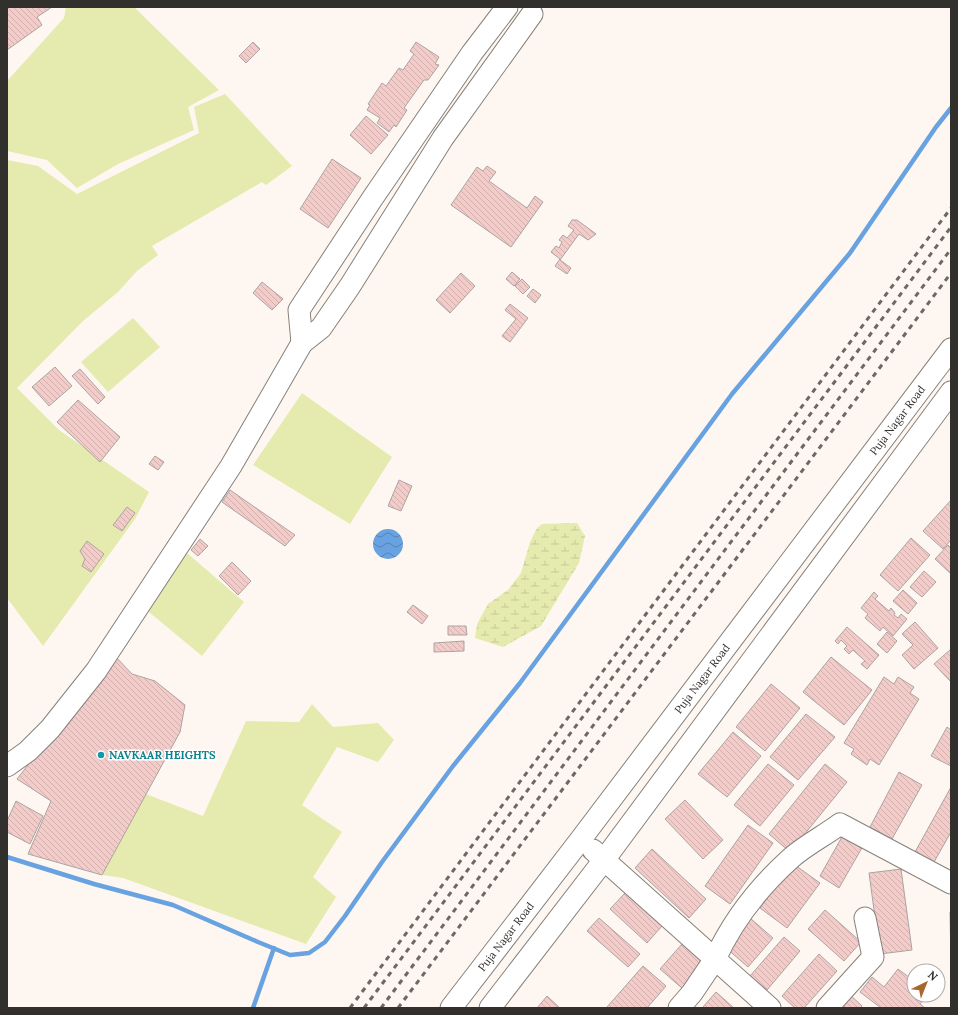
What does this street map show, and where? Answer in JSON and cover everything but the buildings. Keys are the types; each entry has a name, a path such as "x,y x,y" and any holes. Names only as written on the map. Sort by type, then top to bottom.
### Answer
{"street":[{"path":"302,343 300,310 372,199 472,53 507,7"},
{"path":"7,766 28,751 50,729 96,671 231,466 302,343 321,328 350,286 443,138 487,75 530,9"},
{"path":"424,123 443,138"},
{"path":"327,268 350,286"},
{"name":"Puja Nagar Road","path":"452,1008 951,349"},
{"path":"490,1008 604,860 951,392"},
{"path":"679,1008 692,993 715,959 724,939 754,895 791,858 840,824 951,884"},
{"path":"581,839 770,1008"},
{"path":"827,1008 873,957 865,918"}],"green space":[{"path":"66,7 134,7 219,90 188,107 194,130 118,164 77,188 47,160 7,151 7,81 64,18"},
{"path":"225,94 292,166 266,185 262,182 152,246 158,255 137,271 118,292 83,321 17,388 59,430 149,492 135,519 43,646 7,598 7,160 38,166 77,194 199,133 194,107"},
{"path":"133,318 160,347 108,392 81,362"},
{"path":"302,393 392,457 350,524 253,465"},
{"path":"577,523 585,536 579,563 541,626 503,647 475,638 477,624 488,604 508,590 521,573 530,542 537,528 542,524"},
{"path":"187,553 244,602 202,656 143,607"},
{"path":"312,704 333,727 378,723 394,740 378,762 337,747 302,805 342,832 313,877 336,897 306,944 123,878 102,875 146,794 203,816 246,721 299,722"}],"water":[{"path":"388,529 399,533 403,544 399,555 388,559 377,555 373,544 377,533"}],"waterway":[{"path":"7,857 94,884 173,905 290,955 309,953 325,942 453,766 520,683 732,394 850,253 936,127 951,108"},
{"path":"253,1008 274,948"}],"railway":[{"path":"350,1008 951,208"},
{"path":"364,1008 951,227"},
{"path":"381,1008 951,249"},
{"path":"398,1008 951,273"}],"place":[{"name":"NAVKAAR HEIGHTS","path":"101,755"}]}
